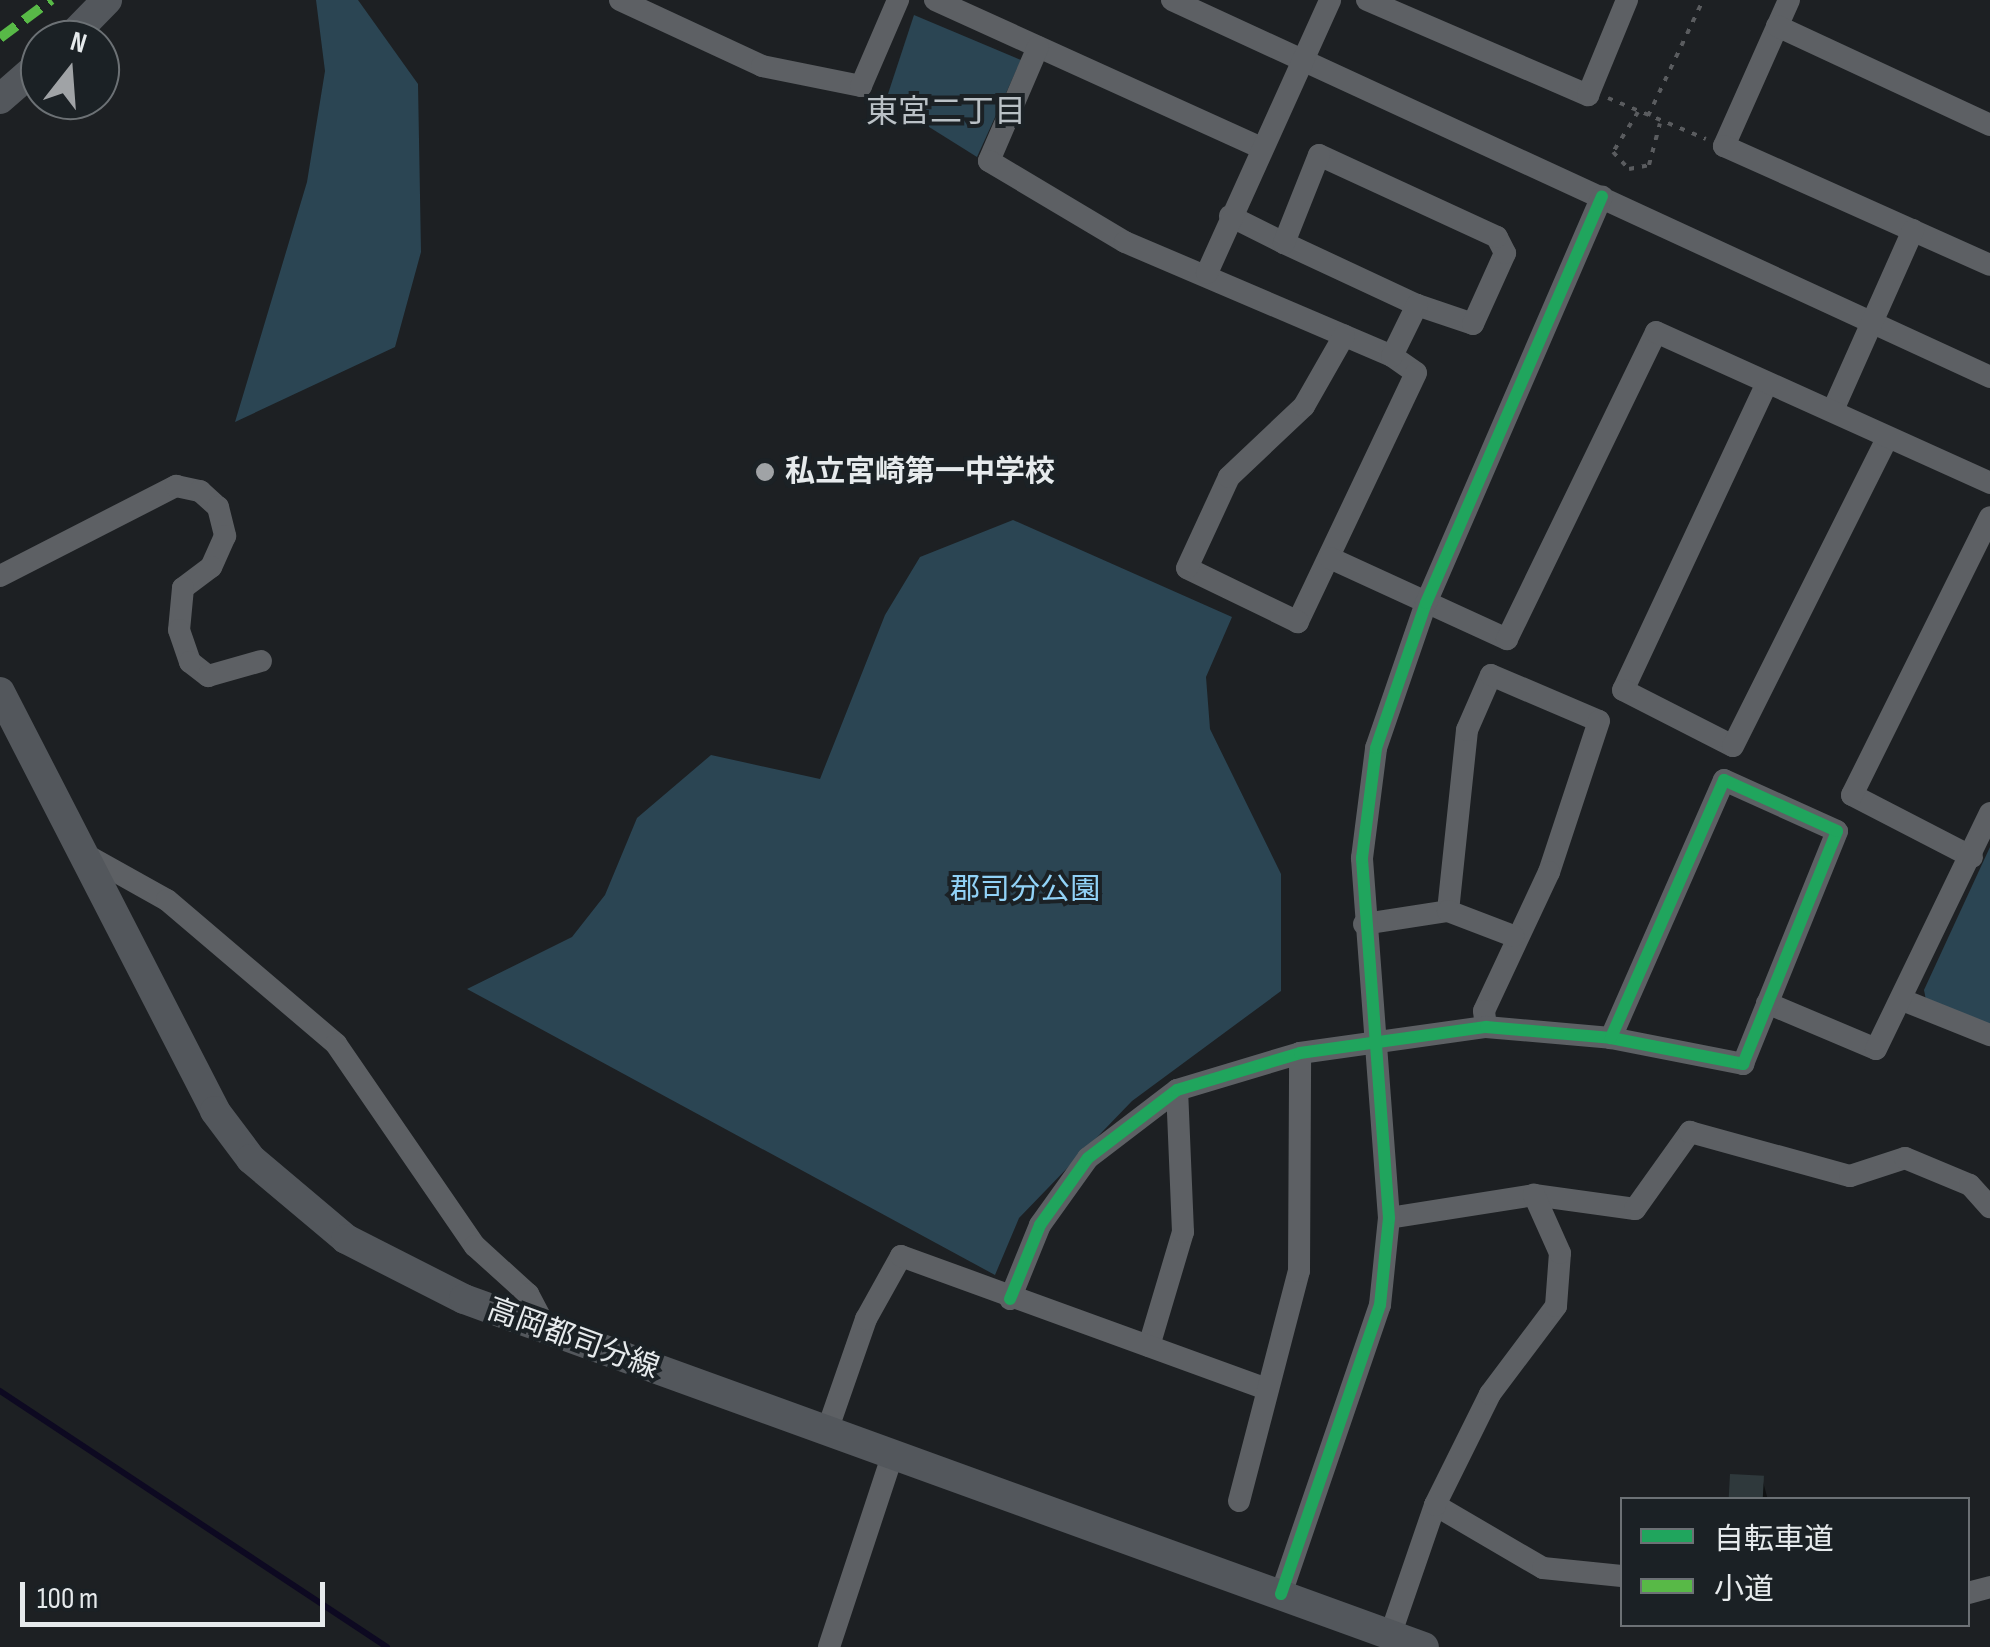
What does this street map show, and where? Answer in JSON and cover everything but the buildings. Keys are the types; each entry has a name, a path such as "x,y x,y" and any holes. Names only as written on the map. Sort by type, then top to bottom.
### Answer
{"main road":[{"path":"88,20 107,0"},
{"path":"0,99 20,82"},
{"name":"高岡都司分線","path":"0,692 184,1061 251,1159 346,1240 546,1329 1424,1647"}],"street":[{"path":"620,0 762,66 861,86 898,0"},
{"path":"934,0 1260,147"},
{"path":"1172,0 1990,377"},
{"path":"1207,273 1260,147 1330,0"},
{"path":"1367,0 1590,90 1627,0"},
{"path":"1788,0 1724,146 1990,265"},
{"path":"1777,26 1990,125"},
{"path":"1038,47 989,161 1126,242 1207,273 1392,356 1416,373 1298,622 1187,568 1229,477 1304,406 1344,336"},
{"path":"1230,216 1284,243 1417,306 1474,324 1505,253 1497,237 1318,155 1284,243"},
{"path":"1281,1594 1380,1306 1389,1218 1362,858 1376,748 1426,603 1602,196"},
{"path":"1833,410 1913,230"},
{"path":"1392,356 1417,306"},
{"path":"1330,558 1508,639 1656,332 1990,484"},
{"path":"1767,382 1623,690 1732,746 1887,440"},
{"path":"0,576 176,486 200,490 218,508 225,536 212,568 184,588 179,630 190,662 208,676 261,661"},
{"path":"1972,857 1852,795 1990,517"},
{"path":"1448,911 1467,730 1491,675 1599,721 1549,872 1513,936 1486,1028"},
{"path":"1010,1299 1040,1226 1088,1158 1177,1090 1300,1053 1486,1028 1611,1038 1744,1064 1838,832 1724,780 1611,1038"},
{"path":"1767,1003 1876,1048 1905,1001 1990,813"},
{"path":"80,852 167,900 336,1044 475,1246 528,1294 546,1329"},
{"path":"1364,924 1448,911 1513,936"},
{"path":"1905,1001 1990,1035"},
{"path":"1238,1500 1299,1271 1300,1053"},
{"path":"1149,1346 1182,1232 1177,1090"},
{"path":"1389,1218 1534,1196 1635,1209 1690,1132 1850,1176 1905,1158 1970,1185 1990,1207"},
{"path":"1391,1633 1434,1506 1490,1394 1556,1306 1560,1253 1534,1196"},
{"path":"827,1431 866,1319 902,1256 1010,1299 1266,1389"},
{"path":"829,1647 893,1454"},
{"path":"1434,1506 1543,1568 1620,1576"}],"path":[{"path":"1648,116 1703,0"},
{"path":"1590,90 1724,146"},
{"path":"1638,112 1613,152 1629,168 1648,165 1660,121"}],"green space":[{"path":"316,0 358,0 418,84 421,252 395,347 235,422 307,182 325,71"},
{"path":"914,15 1021,60 977,157 886,100"},
{"name":"郡司分公園","path":"1013,520 1232,617 1206,677 1210,729 1281,874 1281,991 1132,1101 1019,1218 995,1275 467,989 572,937 605,895 637,818 711,755 820,779 885,615 920,557"},
{"path":"1990,847 1990,1027 1926,1000 1924,990"}],"waterway":[{"path":"0,1391 387,1647"}],"marked path":[{"path":"0,38 51,0"}],"cycle path":[{"path":"1281,1594 1380,1305 1389,1218 1362,858 1376,748 1426,603 1602,196"},
{"path":"1010,1299 1040,1225 1088,1158 1177,1090 1300,1053 1486,1027 1611,1038 1743,1064 1837,831 1724,780 1611,1038"}],"place":[{"name":"私立宮崎第一中学校","path":"765,472"}],"district":[{"name":"東宮二丁目","path":"946,113"}]}
